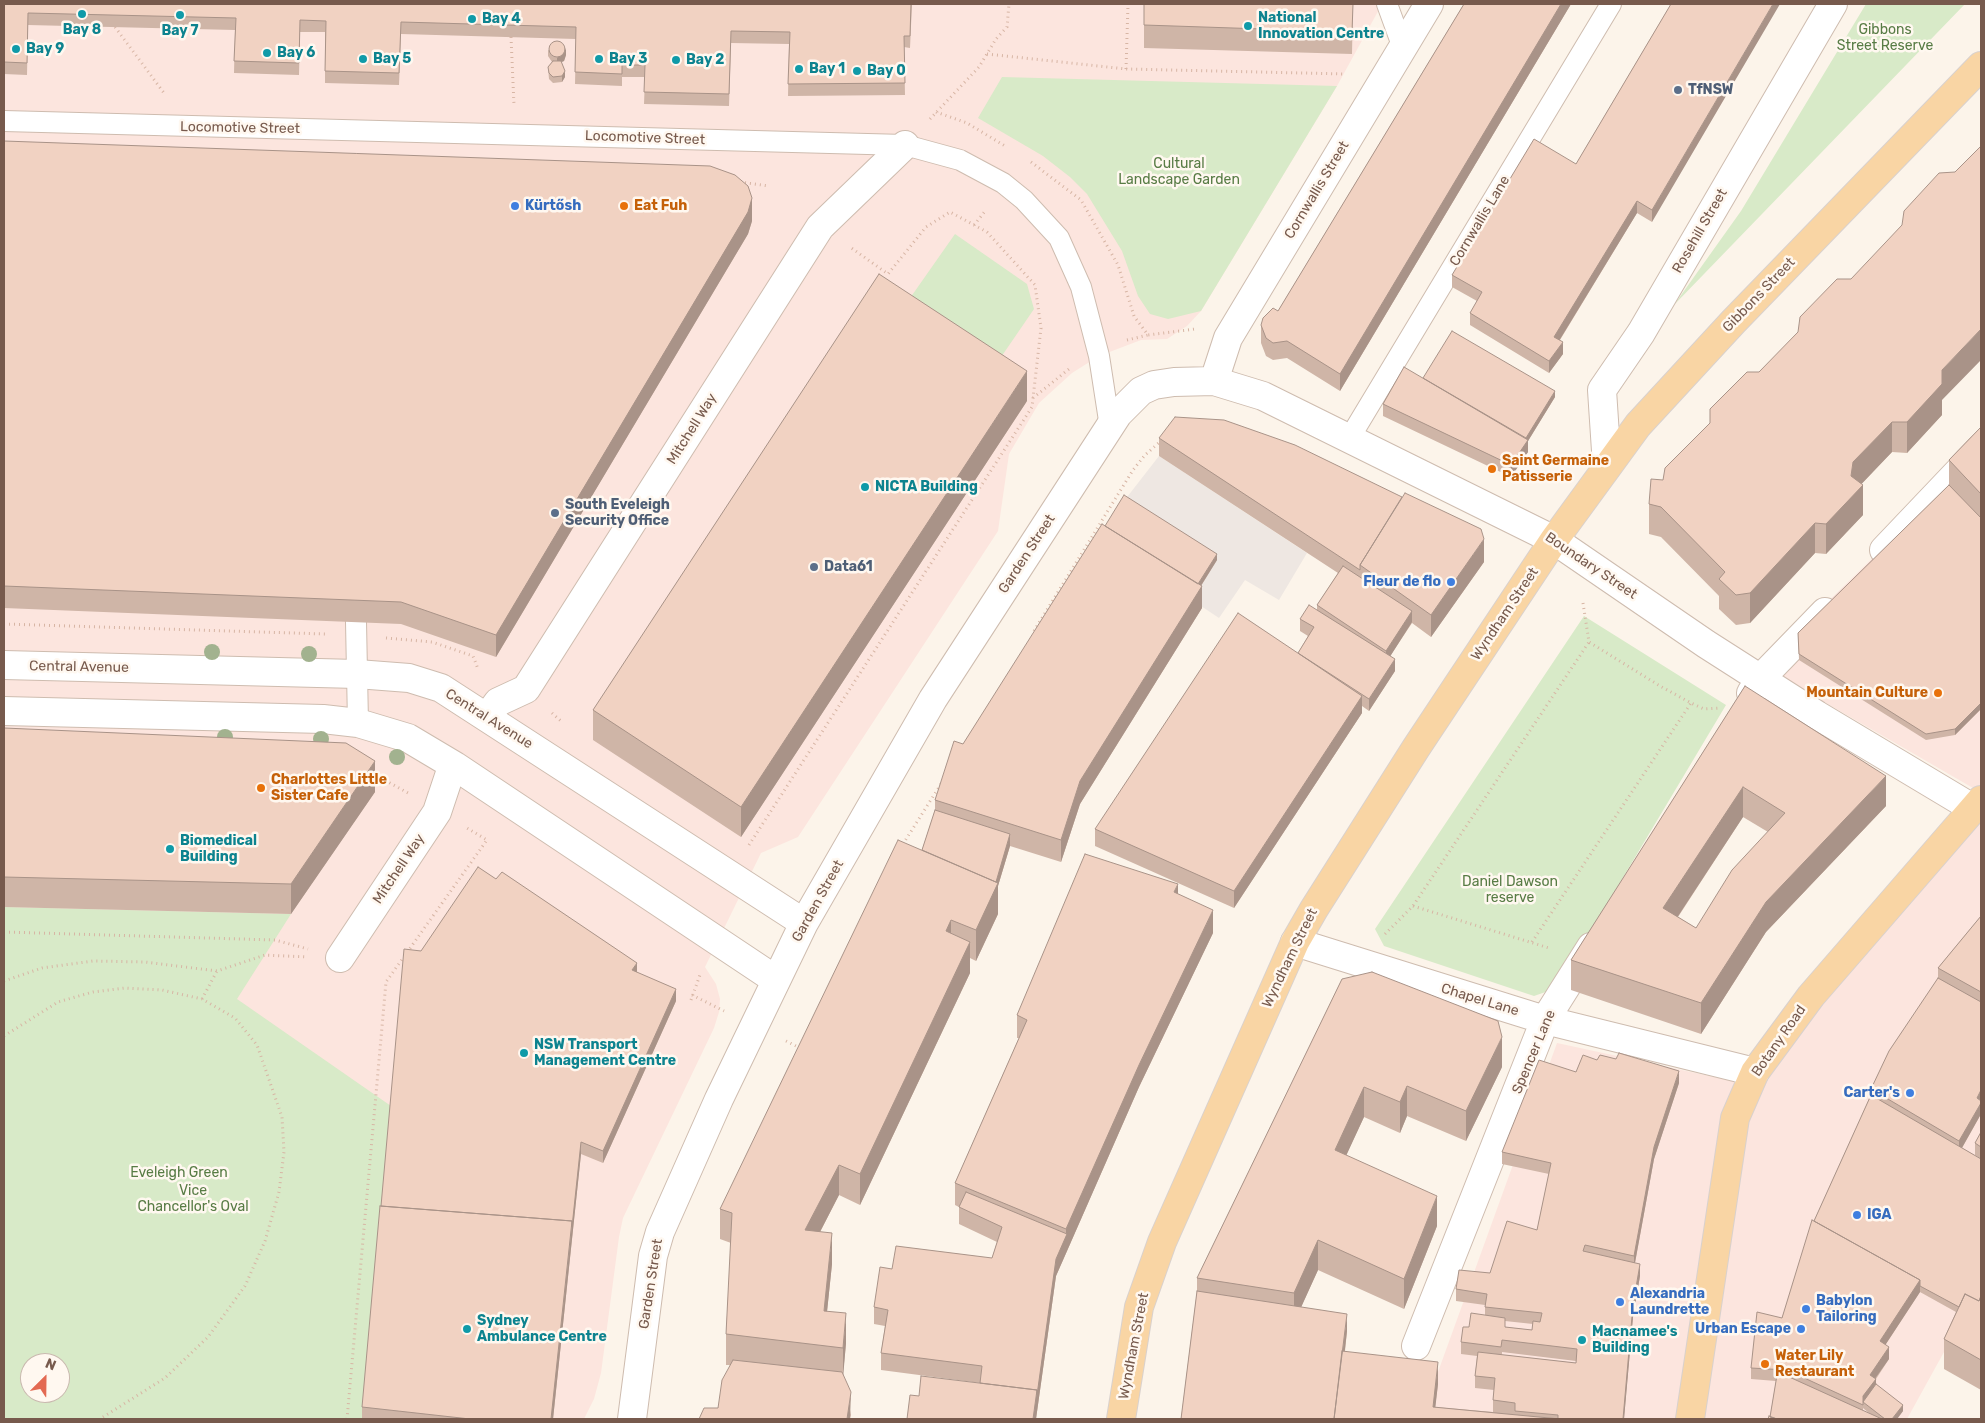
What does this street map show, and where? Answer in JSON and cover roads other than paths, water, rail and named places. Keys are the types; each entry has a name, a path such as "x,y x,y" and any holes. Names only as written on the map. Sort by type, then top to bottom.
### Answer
{"main road":[{"name":"Gibbons Street","path":"1554,540 1638,425 1727,328 1981,66"},
{"name":"Wyndham Street","path":"1121,1419 1139,1306 1152,1270 1295,942 1416,748 1554,540"},
{"name":"Botany Road","path":"1690,1419 1735,1118 1755,1072 1811,996 1978,804"}],"street":[{"name":"Cornwallis Street","path":"1214,381 1228,338 1429,4"},
{"name":"Rosehill Street","path":"1607,466 1602,390 1641,333 1833,4"},
{"name":"Mitchell Way","path":"487,717 498,702 526,690 820,227 905,145"},
{"name":"Boundary Street","path":"1110,427 1128,402 1154,385 1174,382 1214,381 1263,396 1554,540 1760,679 1978,804"},
{"name":"Garden Street","path":"632,1419 654,1256 660,1232 718,1099 804,923 933,699 1110,427"},
{"path":"1865,570 1981,448"},
{"path":"1740,710 1760,679 1845,591"},
{"name":"Central Avenue","path":"4,665 357,674 409,678 441,688 804,923"},
{"path":"4,711 323,719 358,723 408,738 455,766 776,980"},
{"name":"Mitchell Way","path":"340,958 437,812 448,776"},
{"name":"Spencer Lane","path":"1416,1346 1545,1020 1605,925"},
{"name":"Chapel Lane","path":"1295,942 1545,1020 1755,1072"}],"lane":[{"path":"1387,4 1403,48"},
{"name":"Cornwallis Lane","path":"1349,439 1611,4"},
{"name":"Locomotive Street","path":"4,121 905,145 960,160 1003,183 1024,200 1059,238 1081,286 1099,356 1110,427"},
{"path":"356,622 358,723"}],"place":[{"name":"Bay 8","path":"82,14"},
{"name":"Bay 7","path":"180,15"},
{"name":"Bay 4","path":"472,19"},
{"name":"National Innovation Centre","path":"1248,26"},
{"name":"Bay 9","path":"16,49"},
{"name":"Bay 6","path":"267,53"},
{"name":"Bay 5","path":"363,59"},
{"name":"Bay 3","path":"599,59"},
{"name":"Bay 2","path":"676,60"},
{"name":"Bay 1","path":"799,69"},
{"name":"Bay 0","path":"857,71"},
{"name":"TfNSW","path":"1678,90"},
{"name":"Kürtősh","path":"515,206"},
{"name":"Eat Fuh","path":"624,206"},
{"name":"Saint Germaine Patisserie","path":"1492,469"},
{"name":"NICTA Building","path":"865,487"},
{"name":"South Eveleigh Security Office","path":"555,513"},
{"name":"Data61","path":"814,567"},
{"name":"Fleur de flo","path":"1451,582"},
{"name":"Mountain Culture","path":"1938,693"},
{"name":"Charlottes Little Sister Cafe","path":"261,788"},
{"name":"Biomedical Building","path":"170,849"},
{"name":"NSW Transport Management Centre","path":"524,1053"},
{"name":"Carter's","path":"1910,1093"},
{"name":"IGA","path":"1857,1215"},
{"name":"Alexandria Laundrette","path":"1620,1302"},
{"name":"Babylon Tailoring","path":"1806,1309"},
{"name":"Sydney Ambulance Centre","path":"467,1329"},
{"name":"Urban Escape","path":"1801,1329"},
{"name":"Macnamee's Building","path":"1582,1340"},
{"name":"Water Lily Restaurant","path":"1765,1364"}],"park label":[{"name":"Gibbons Street Reserve","path":"1885,38"},
{"name":"Cultural Landscape Garden","path":"1179,172"},
{"name":"Daniel Dawson reserve","path":"1510,890"},
{"name":"Eveleigh Green","path":"179,1173"},
{"name":"Vice Chancellor's Oval","path":"193,1200"}]}
